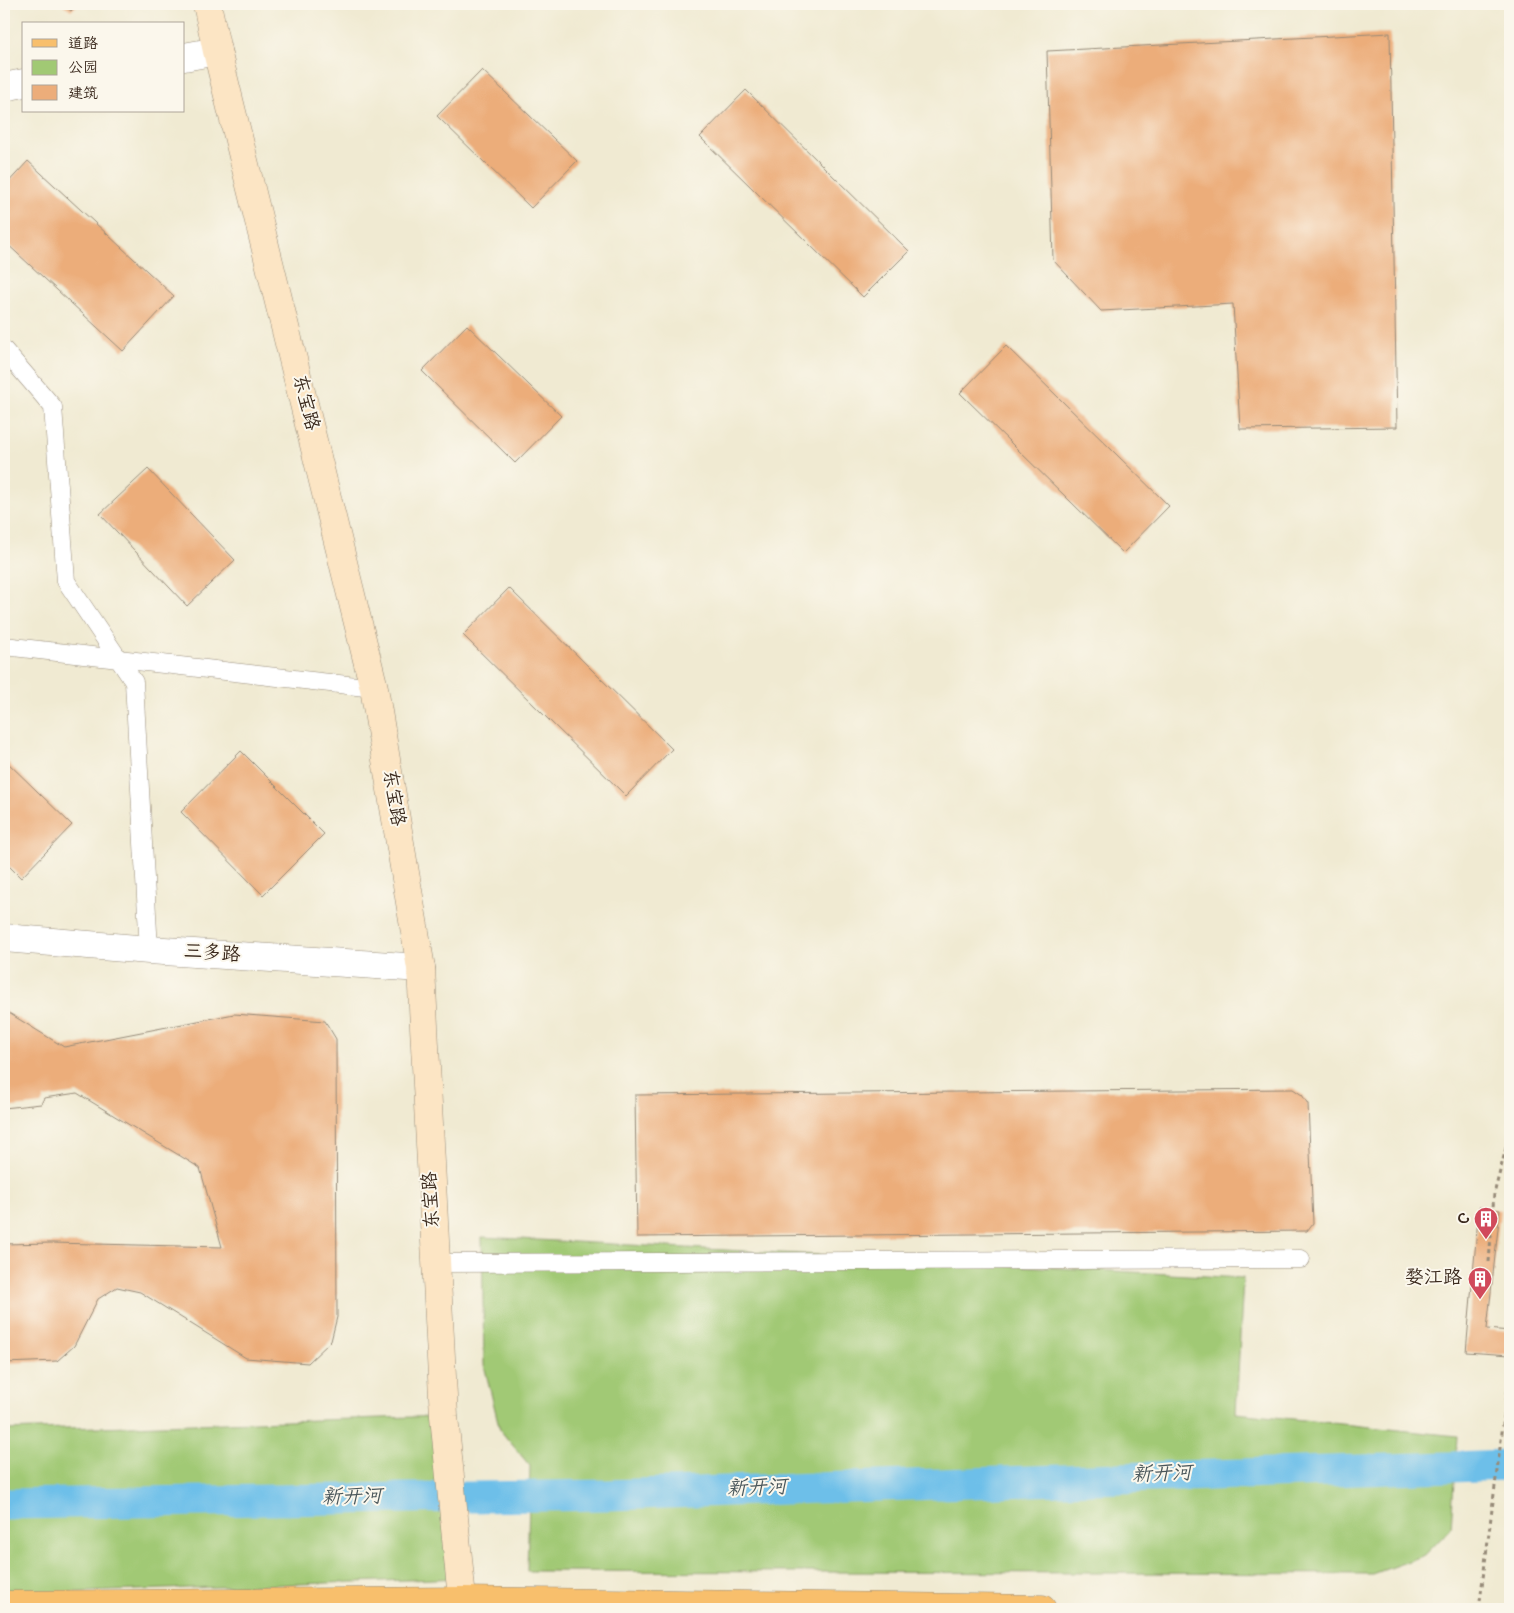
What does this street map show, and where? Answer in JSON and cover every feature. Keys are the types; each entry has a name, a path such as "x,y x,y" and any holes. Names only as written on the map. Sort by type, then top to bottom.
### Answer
{"main road":[{"path":"4,1605 463,1605 1042,1609"}],"street":[{"name":"东宝路","path":"207,4 374,688 421,968 444,1416 463,1605"},
{"path":"185,57 217,51"},
{"path":"4,87 22,83"},
{"name":"三多路","path":"4,938 148,950 421,968"}],"lane":[{"path":"4,350 53,407 66,582 134,682 148,950"},
{"path":"4,646 374,688"},
{"path":"436,1263 1301,1258"}],"path":[{"path":"1489,1262 1494,1194 1510,1133"},
{"path":"1479,1609 1510,1371"}],"green space":[{"path":"482,1237 1243,1278 1236,1413 1457,1436 1451,1528 1425,1555 1373,1574 527,1571 530,1466 500,1430 484,1365"},
{"path":"444,1416 461,1578 4,1595 4,1430"}],"building":[{"path":"62,4 78,4 71,11"},
{"path":"1390,33 1397,427 1240,429 1233,304 1101,311 1053,260 1047,51"},
{"path":"482,70 577,161 531,208 437,116"},
{"path":"746,90 909,251 863,297 700,137"},
{"path":"28,161 174,296 123,351 4,241 4,187"},
{"path":"467,325 561,416 515,463 422,371"},
{"path":"1006,346 1169,506 1123,553 960,393"},
{"path":"148,469 235,560 187,606 100,514"},
{"path":"509,588 672,749 626,796 463,635"},
{"path":"241,751 324,834 263,895 181,812"},
{"path":"4,759 72,825 21,878 4,861"},
{"path":"4,1010 64,1047 234,1014 325,1021 336,1039 337,1317 331,1341 308,1363 246,1358 140,1292 117,1287 98,1299 74,1346 57,1361 4,1363 4,1244 52,1243 222,1247 200,1168 77,1093 44,1098 41,1104 4,1108"},
{"path":"1293,1089 1302,1095 1308,1104 1313,1223 1307,1231 637,1237 635,1095"},
{"name":"婺江路","path":"1479,1207 1500,1210 1487,1329 1510,1331 1510,1355 1466,1352"}],"waterway":[{"name":"新开河","path":"4,1504 608,1495 1510,1465"}],"place":[{"name":"C","path":"1486,1240"},
{"name":"婺江路","path":"1480,1300"}]}
